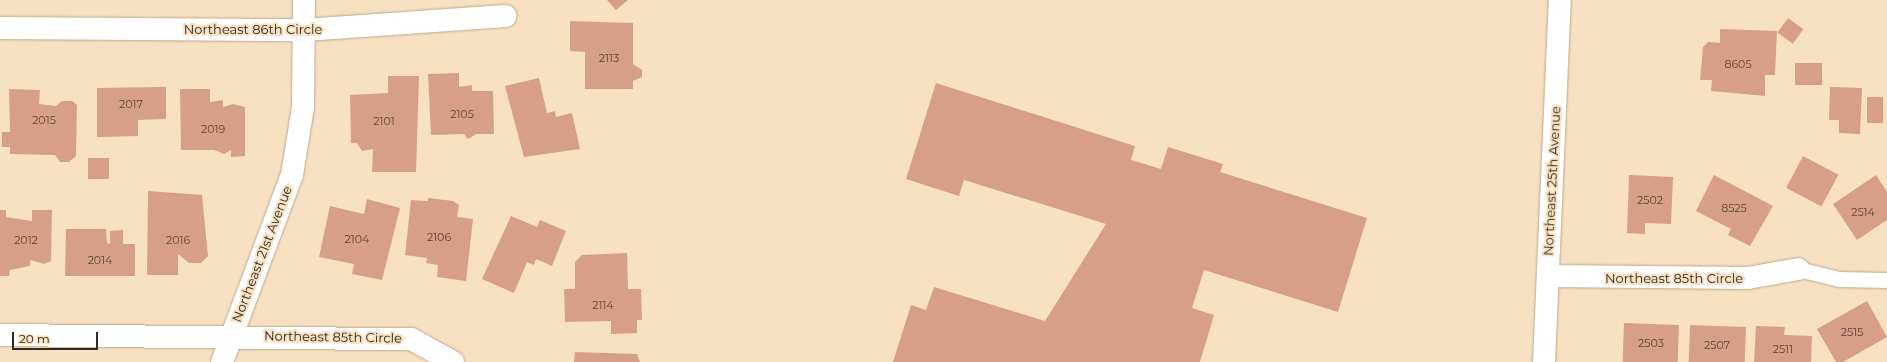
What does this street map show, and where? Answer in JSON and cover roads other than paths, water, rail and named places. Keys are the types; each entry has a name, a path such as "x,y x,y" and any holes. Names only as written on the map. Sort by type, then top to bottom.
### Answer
{"street":[{"name":"Northeast 21st Avenue","path":"222,362 292,176 303,107 305,30 304,0"},
{"name":"Northeast 25th Avenue","path":"1544,362 1560,0"},
{"name":"Northeast 86th Circle","path":"0,28 305,30 506,16"},
{"name":"Northeast 85th Circle","path":"1548,276 1748,278 1798,269"},
{"name":"Northeast 85th Circle","path":"0,335 411,339 453,362"}],"lane":[{"path":"1798,269 1839,279 1887,280"}]}
